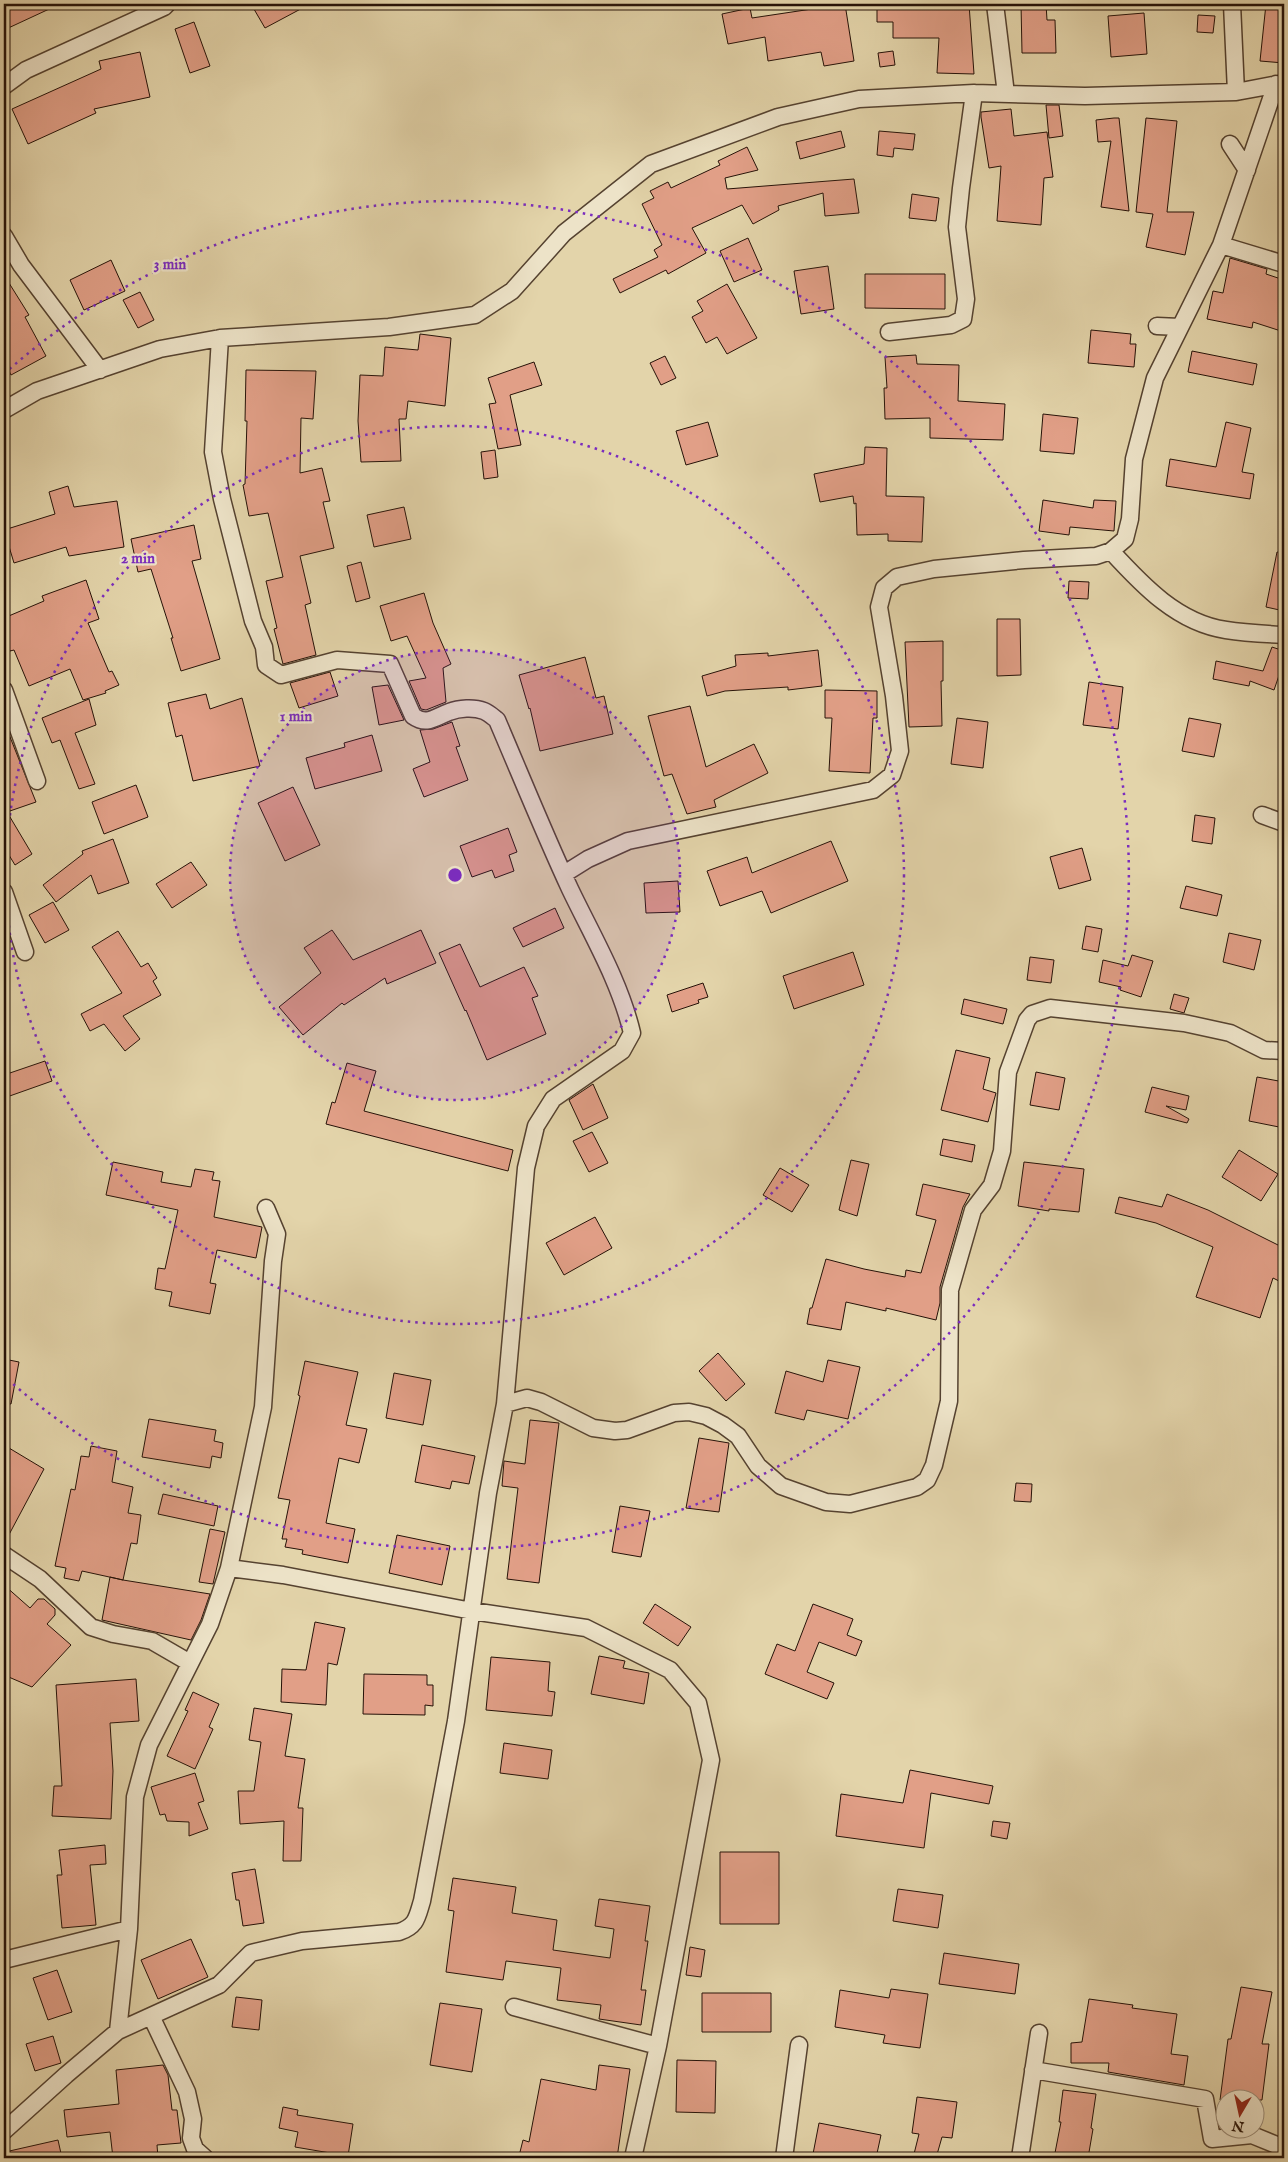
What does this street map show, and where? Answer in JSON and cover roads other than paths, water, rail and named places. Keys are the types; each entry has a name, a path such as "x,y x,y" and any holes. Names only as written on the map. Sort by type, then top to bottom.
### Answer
{"street":[{"path":"4,86 26,70 167,4"},
{"path":"995,4 1006,94"},
{"path":"1232,4 1236,92"},
{"path":"4,410 37,391 160,349 220,338 388,327 475,315 512,290 564,233 651,164 787,115 859,99 974,93 1085,96 1236,92 1280,84"},
{"path":"564,874 588,859 628,841 873,790 892,775 900,751 894,696 879,608 884,588 897,577 934,569 1024,560 1096,556 1111,551 1125,538 1130,519 1134,459 1155,378 1221,245 1280,84"},
{"path":"888,332 951,325 963,319 966,299 957,227 974,93"},
{"path":"1230,144 1247,170"},
{"path":"4,236 21,265 100,370"},
{"path":"1221,245 1284,264"},
{"path":"1157,326 1180,327"},
{"path":"4,2131 118,2031 219,1985 251,1953 302,1941 399,1932 410,1928 416,1921 422,1900 456,1722 488,1493 505,1404 526,1168 536,1126 552,1099 622,1051 632,1032 628,1015 612,978 564,874 497,720 484,711 464,709 450,711 434,720 420,721 413,716 390,664 337,660 281,675 266,665 264,647 253,620 222,499 213,452 220,338"},
{"path":"1111,551 1139,582 1187,618 1225,630 1284,635"},
{"path":"4,690 37,781"},
{"path":"1262,815 1284,823"},
{"path":"4,892 26,952"},
{"path":"505,1404 526,1398 541,1402 593,1428 615,1431 627,1430 674,1413 689,1412 706,1416 723,1424 738,1436 758,1466 781,1486 826,1502 850,1504 917,1487 927,1480 934,1465 949,1401 950,1290 973,1210 992,1184 1000,1159 1008,1072 1027,1020 1032,1014 1050,1008 1184,1022 1230,1033 1264,1050 1284,1051"},
{"path":"118,2031 130,1929 135,1797 149,1746 210,1624 229,1568 263,1407 272,1261 277,1234 266,1208"},
{"path":"4,1555 40,1579 91,1627 113,1634 152,1641 190,1663"},
{"path":"229,1568 283,1575 472,1612 586,1628 670,1670 698,1703 711,1760 658,2046 633,2158"},
{"path":"4,1960 130,1929"},
{"path":"514,2007 658,2046"},
{"path":"152,2016 187,2092 193,2119 191,2138 195,2150 205,2158"},
{"path":"1020,2158 1039,2033"},
{"path":"784,2158 799,2045"},
{"path":"1033,2070 1205,2099 1212,2139 1252,2135 1284,2148"}]}
